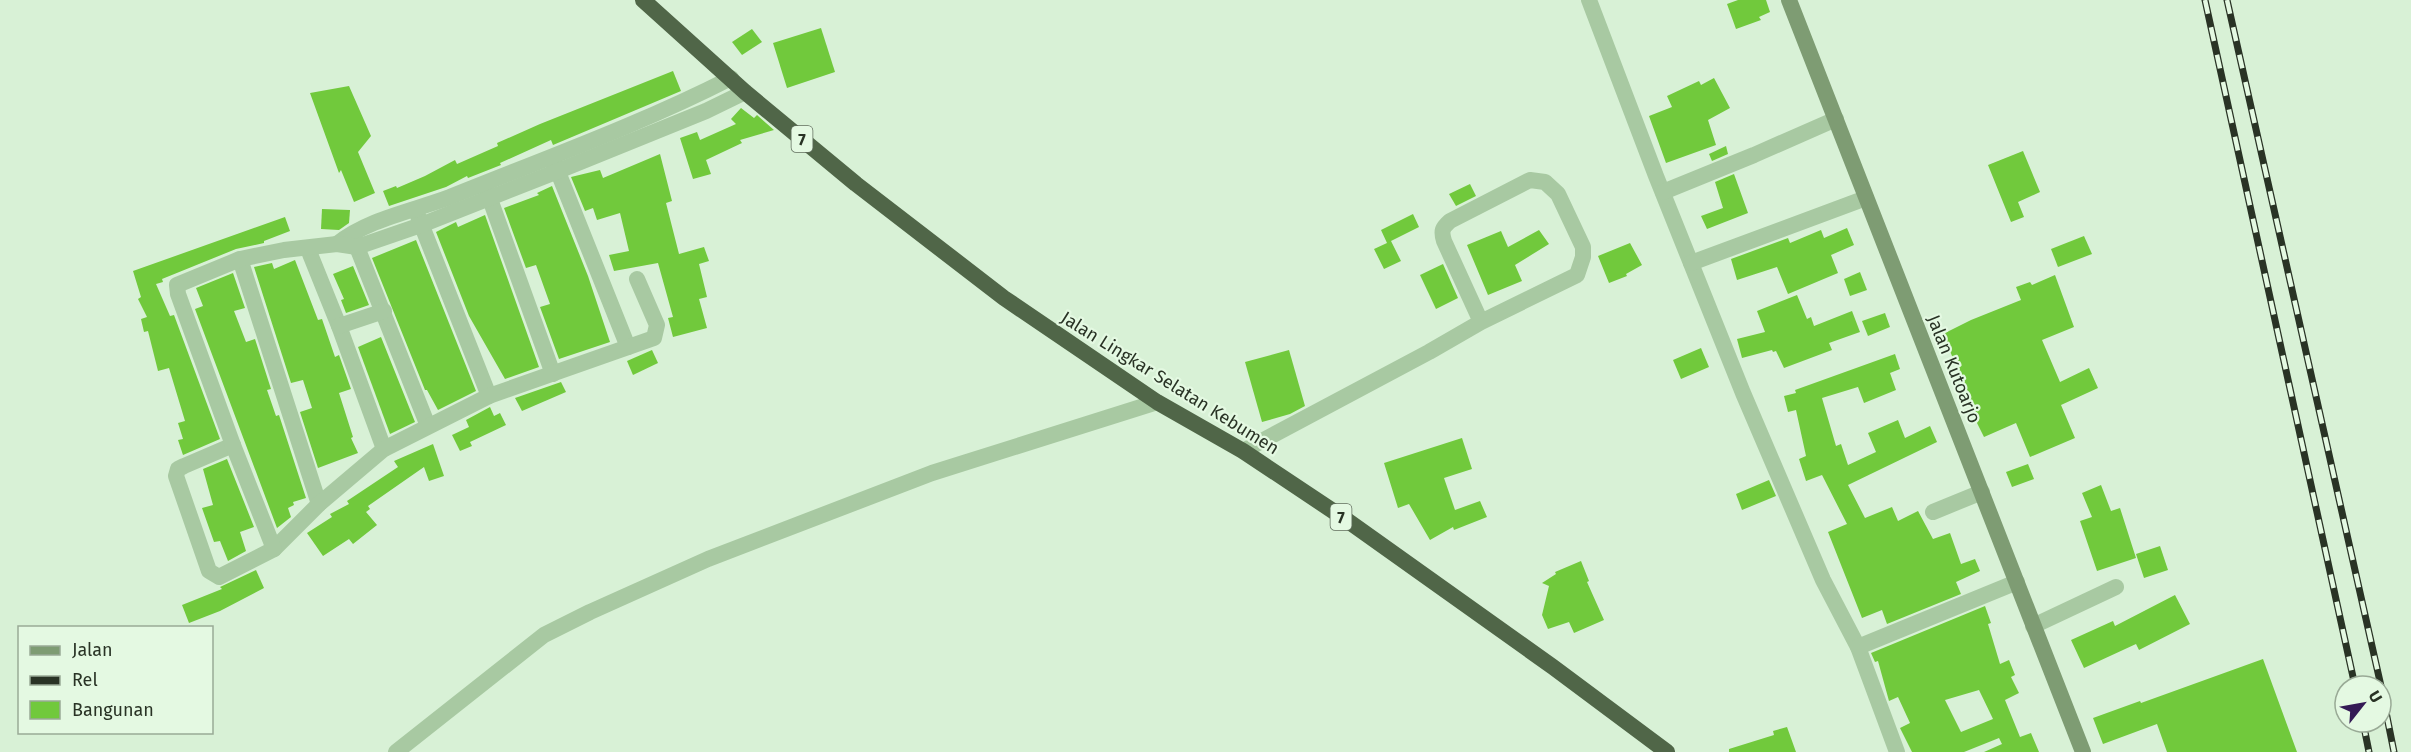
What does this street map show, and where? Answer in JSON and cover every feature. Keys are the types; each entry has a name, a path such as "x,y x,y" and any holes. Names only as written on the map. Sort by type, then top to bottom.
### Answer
{"highway":[{"name":"Jalan Lingkar Selatan Kebumen","path":"643,0 745,92 856,184 1004,298 1157,402 1243,451 1348,521 1667,752"}],"main road":[{"name":"Jalan Kutoarjo","path":"1790,2 2083,752"}],"street":[{"path":"1589,0 1662,192 1743,393 1823,580 1858,646 1897,752"},
{"path":"621,137 731,78"},
{"path":"274,549 232,445 177,285 240,259 284,250 337,244 419,218 621,137 706,111 745,92"},
{"path":"1662,192 1836,119"},
{"path":"555,163 628,348"},
{"path":"1243,451 1481,322 1576,275 1583,257 1583,247 1558,194 1545,182 1530,180 1450,220 1443,227 1441,232 1444,241 1481,322"},
{"path":"487,190 553,374"},
{"path":"1691,263 1866,198"},
{"path":"419,218 489,396"},
{"path":"354,240 428,426"},
{"path":"308,249 384,449"},
{"path":"240,259 318,504"},
{"path":"232,445 178,469 176,476 209,571 219,577 274,549 318,504 384,449 489,396 654,338 657,334 657,325 637,279"},
{"path":"339,326 384,311"},
{"path":"396,752 543,635 590,612 708,559 932,473 1157,402"},
{"path":"1933,512 1982,492"},
{"path":"1858,646 2017,582"},
{"path":"2033,626 2115,587"}],"building":[{"path":"1738,0 1766,0 1770,12 1759,17 1761,20 1736,29 1727,4"},
{"path":"821,28 835,72 787,88 773,43"},
{"path":"752,29 762,42 742,55 732,42"},
{"path":"673,71 681,91 553,145 551,140 500,163 501,165 389,206 383,191 396,186 397,188 425,176 455,160 457,164 540,124"},
{"path":"1714,78 1730,108 1708,120 1716,145 1666,163 1649,116 1672,107 1667,96 1699,81 1701,85"},
{"path":"349,86 371,136 358,152 375,193 354,202 341,170 339,173 310,93"},
{"path":"741,108 754,118 757,115 774,130 740,140 742,143 706,160 711,174 693,179 680,138 697,132 700,140 736,124 731,119"},
{"path":"1726,146 1728,154 1712,161 1709,154"},
{"path":"2023,151 2040,192 2018,202 2024,217 2011,222 1988,165"},
{"path":"660,154 672,201 666,203 679,254 704,247 709,261 699,264 707,297 699,299 707,328 673,337 668,318 673,317 658,263 614,271 609,255 629,251 620,213 597,220 593,208 585,211 571,177 600,170 603,178"},
{"path":"1734,174 1748,213 1707,229 1701,216 1723,208 1715,182"},
{"path":"1470,184 1476,196 1456,206 1449,194"},
{"path":"552,186 588,276 610,342 559,359 540,307 550,304 536,265 526,268 504,208 539,195 537,193"},
{"path":"322,209 350,210 349,223 339,230 321,229"},
{"path":"1413,214 1419,227 1391,241 1401,261 1384,269 1374,249 1387,243 1381,230"},
{"path":"485,215 539,367 505,379 469,316 436,232 456,222 458,227"},
{"path":"285,217 290,231 264,241 264,243 236,249 162,279 163,282 156,284 170,316 174,315 220,439 183,455 178,440 183,439 178,423 185,421 169,368 158,371 148,331 144,332 141,319 147,317 138,299 141,297 133,271"},
{"path":"1847,228 1854,245 1831,255 1838,273 1788,294 1777,267 1737,280 1731,259 1788,238 1790,243 1821,230 1824,238"},
{"path":"1539,230 1549,244 1515,265 1522,281 1488,295 1467,245 1501,231 1508,247"},
{"path":"2084,236 2092,254 2058,267 2051,249"},
{"path":"416,240 476,391 438,410 425,390 372,258"},
{"path":"1630,243 1642,265 1626,274 1627,276 1609,283 1598,256"},
{"path":"295,260 318,320 322,319 335,357 339,355 351,389 339,393 353,437 351,438 358,453 318,468 300,412 312,408 303,380 291,383 254,267 272,263 274,269"},
{"path":"1443,264 1458,298 1436,309 1420,275"},
{"path":"353,266 369,305 346,313 341,300 344,299 333,274"},
{"path":"1860,272 1867,290 1850,296 1844,279"},
{"path":"233,273 245,308 234,311 246,342 255,339 271,389 267,390 276,416 279,415 306,498 293,502 294,505 288,508 291,517 277,528 195,309 203,306 196,288"},
{"path":"2055,275 2074,327 2042,340 2060,382 2089,368 2098,388 2061,405 2075,438 2030,457 2016,423 1984,437 1966,401 1970,400 1943,334 2021,300 2016,287 2030,282 2032,285"},
{"path":"1797,295 1807,319 1811,317 1814,326 1852,311 1860,332 1829,343 1832,350 1784,368 1776,351 1772,350 1742,358 1737,339 1765,332 1757,311"},
{"path":"1885,313 1890,327 1868,336 1862,321"},
{"path":"381,337 415,422 390,434 358,347"},
{"path":"1701,348 1709,367 1681,379 1673,360"},
{"path":"652,350 658,363 633,375 627,361"},
{"path":"1289,350 1305,406 1290,414 1262,422 1245,362"},
{"path":"1895,354 1900,369 1890,373 1896,390 1864,403 1858,387 1822,398 1836,446 1841,444 1848,465 1876,452 1868,433 1898,420 1905,438 1930,426 1937,442 1848,485 1865,518 1892,507 1898,521 1918,511 1933,539 1950,533 1961,564 1975,559 1980,571 1956,582 1961,594 1887,624 1882,610 1862,618 1828,532 1847,524 1822,475 1806,481 1799,459 1806,456 1796,410 1788,412 1784,396"},
{"path":"561,382 566,392 522,411 515,398"},
{"path":"490,407 494,416 500,413 506,425 470,442 472,446 460,451 452,435 469,427 466,420"},
{"path":"1462,438 1472,469 1444,478 1455,510 1480,501 1487,517 1454,530 1453,527 1430,540 1409,504 1398,508 1384,463"},
{"path":"433,444 444,476 429,481 424,467 368,506 370,509 366,512 377,525 353,544 349,539 323,556 307,533 332,517 330,514 349,504 347,501 398,467 394,461"},
{"path":"227,459 254,527 240,532 246,551 228,561 220,541 214,542 202,508 213,505 203,469"},
{"path":"2028,464 2034,479 2012,487 2006,472"},
{"path":"1769,480 1776,496 1742,510 1736,494"},
{"path":"2101,485 2111,511 2120,508 2136,558 2097,571 2080,521 2092,517 2082,493"},
{"path":"2160,546 2168,570 2144,578 2136,554"},
{"path":"1581,561 1589,581 1587,582 1604,620 1574,633 1569,622 1548,629 1542,615 1549,586 1542,583 1556,574 1555,572"},
{"path":"256,570 264,588 220,611 189,623 182,605 222,589 220,587"},
{"path":"2175,595 2190,624 2139,650 2136,644 2084,668 2071,640 2113,621 2115,626"},
{"path":"1985,606 2000,664 2009,660 2015,675 2011,677 2019,693 2005,700 2020,737 2031,733 2039,752 1984,752 2002,744 1999,738 1964,752 1912,752 1900,728 1910,723 1898,697 1889,701 1878,661 1875,662 1871,653","holes":["1979,690 1993,719 1961,732 1945,700"]},
{"path":"2263,659 2297,752 2167,752 2157,724 2103,744 2093,718"},
{"path":"1787,727 1796,752 1729,752 1729,749 1774,735 1773,731"}],"railway":[{"path":"2205,0 2352,674"},
{"path":"2227,0 2378,674"},
{"path":"2365,734 2369,752"},
{"path":"2390,734 2394,752"}]}
